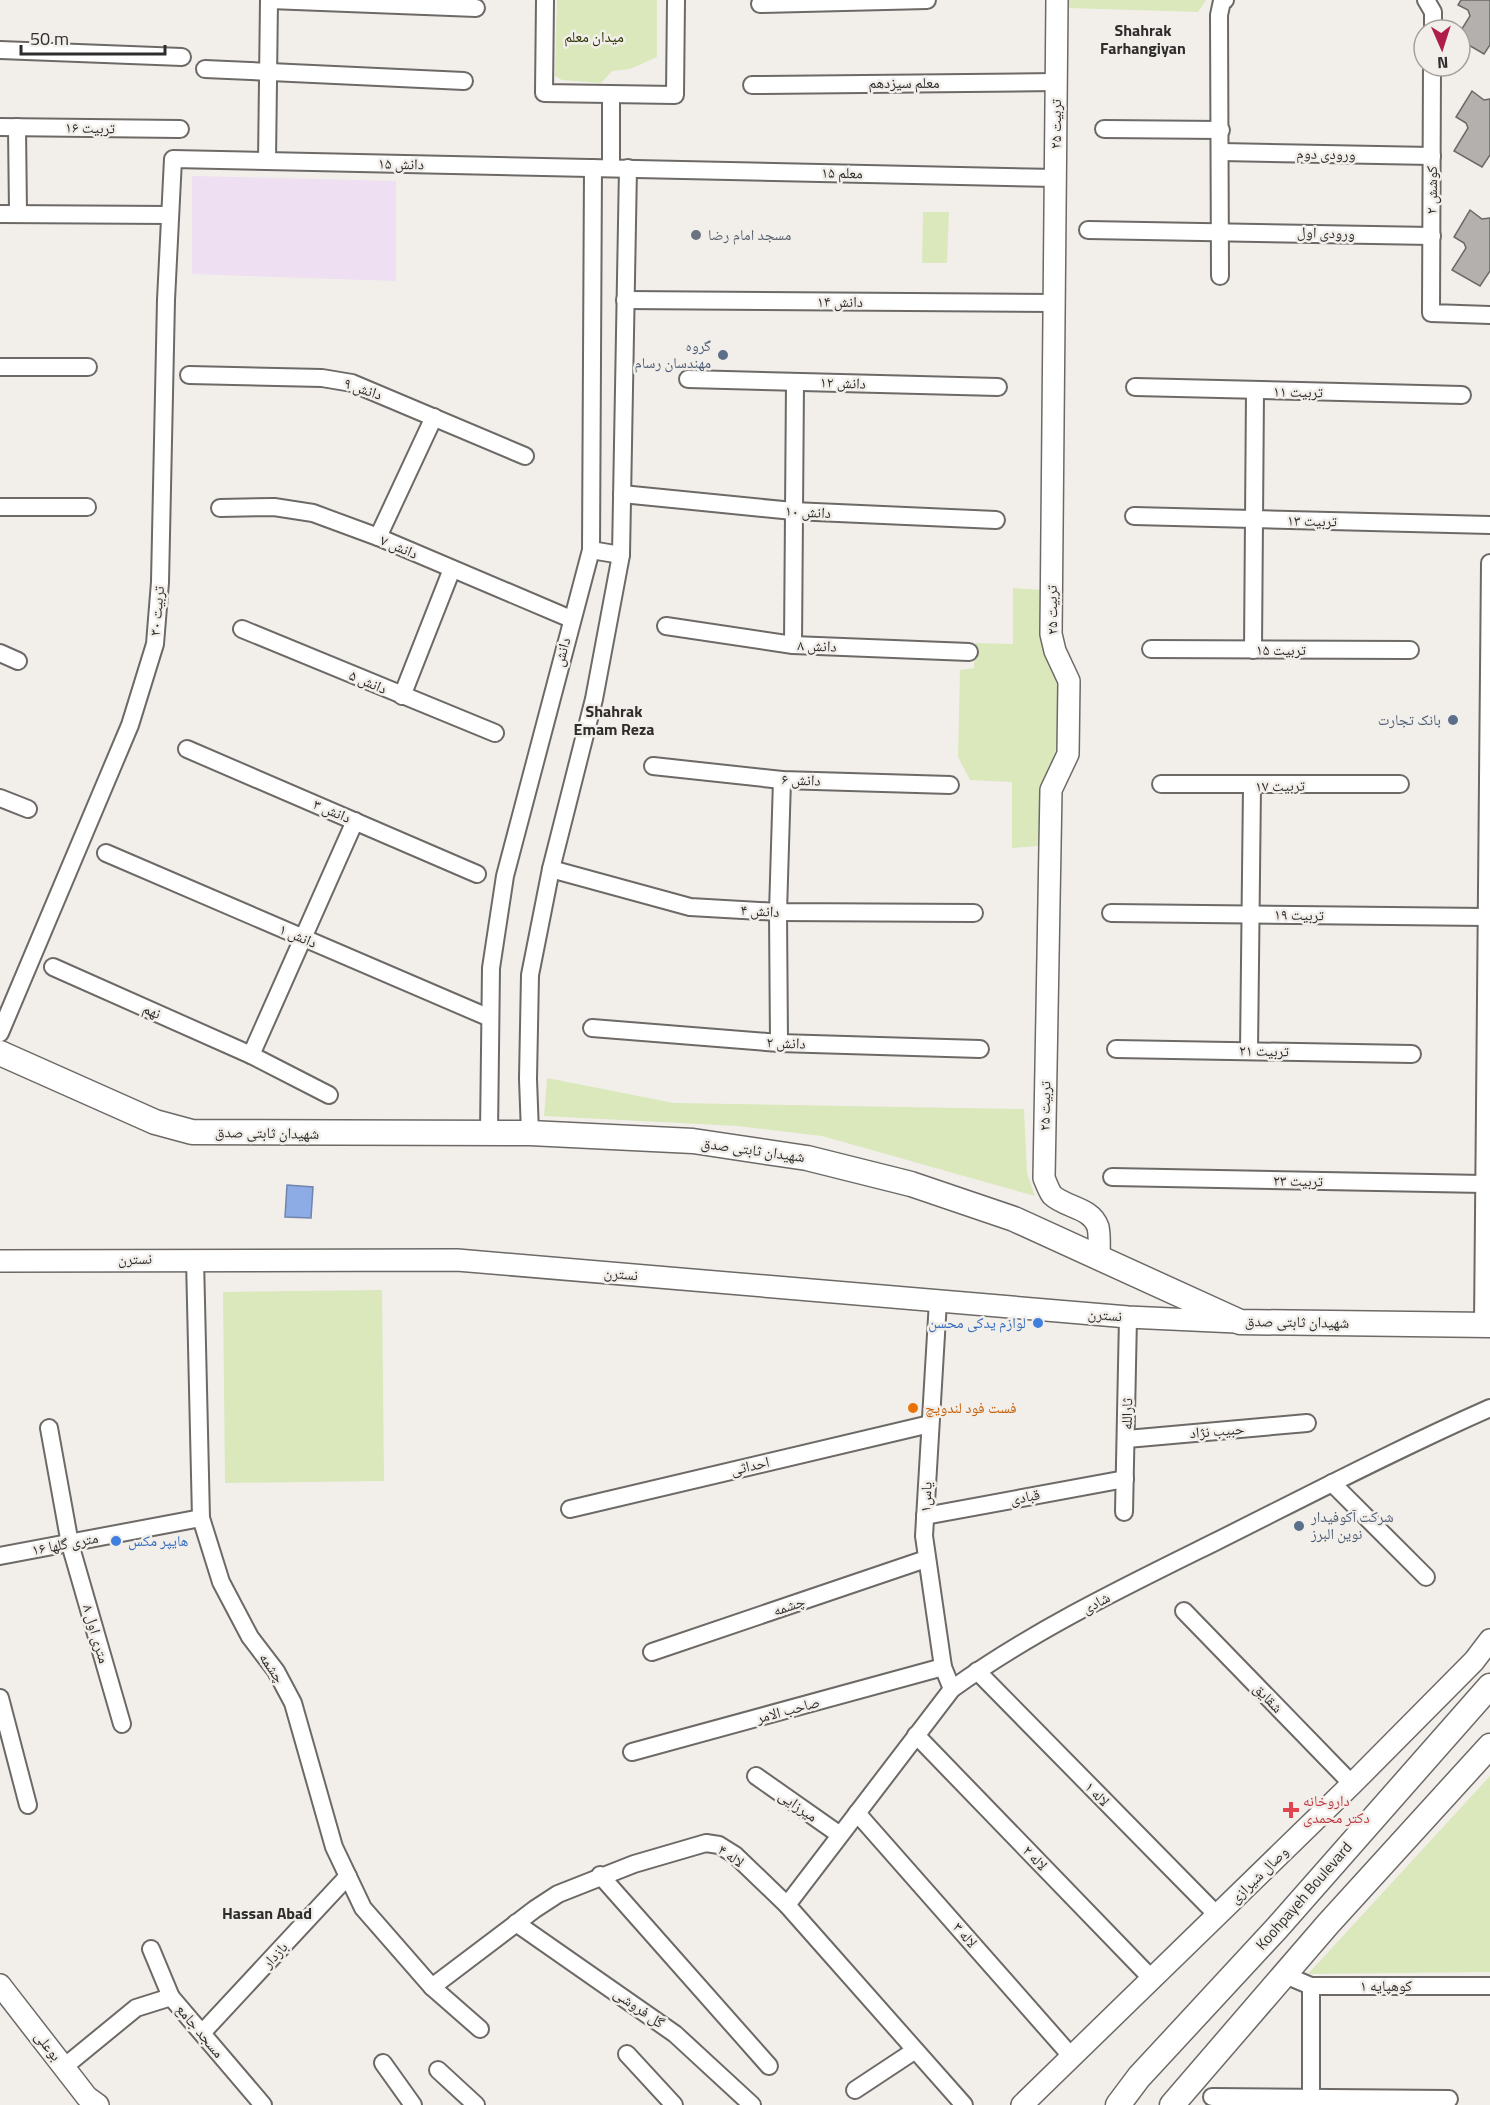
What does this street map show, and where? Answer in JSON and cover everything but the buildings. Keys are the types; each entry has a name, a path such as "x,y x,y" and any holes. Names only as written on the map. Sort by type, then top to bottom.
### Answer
{"main road":[{"name":"شهیدان ثابتی صدق","path":"0,1053 127,1110 192,1132 530,1133 693,1141 807,1158 921,1188 1014,1219 1240,1322 1486,1325"},
{"name":"Koohpayeh Boulevard","path":"1118,2105 1139,2077 1277,1928 1489,1688"},
{"path":"1172,2105 1328,1924 1490,1746"},
{"path":"1301,1899 1302,1913 1309,1922 1328,1924"},
{"path":"1277,1928 1290,1926 1300,1930 1308,1947"}],"street":[{"path":"267,161 269,0 476,8"},
{"path":"545,0 544,93 675,95 676,0"},
{"path":"760,4 927,0"},
{"name":"تربیت ۲۵","path":"1057,0 1051,634 1055,651 1069,681 1068,754 1051,790 1044,1178 1052,1194 1087,1212 1094,1220 1098,1228 1099,1256"},
{"path":"1220,276 1219,15 1223,0"},
{"path":"1426,0 1433,12 1433,18"},
{"path":"0,50 182,57"},
{"path":"205,69 464,81"},
{"name":"کوشش ۲","path":"1432,78 1431,313 1490,315"},
{"name":"معلم سیزدهم","path":"752,85 1057,82"},
{"path":"611,94 611,168"},
{"name":"تربیت ۱۶","path":"0,127 180,129"},
{"path":"17,127 18,214"},
{"path":"1104,129 1221,130"},
{"name":"ورودی دوم","path":"1221,152 1432,156"},
{"name":"دانش ۱۵","path":"173,159 628,168"},
{"name":"تربیت ۳۰","path":"0,1034 130,725 154,644 160,582 173,159"},
{"name":"دانش","path":"489,1133 491,968 505,876 591,550 593,168"},
{"path":"530,1133 530,975 551,869 594,699 621,555 628,168"},
{"name":"معلم ۱۵","path":"628,168 1056,178"},
{"path":"0,214 170,215"},
{"name":"ورودی اول","path":"1088,230 1220,230 1431,236"},
{"name":"دانش ۱۴","path":"625,300 1055,303"},
{"path":"0,367 88,367"},
{"name":"دانش ۹","path":"189,375 322,378 351,383 525,456"},
{"name":"دانش ۱۲","path":"688,379 998,387"},
{"path":"793,645 795,382"},
{"name":"تربیت ۱۱","path":"1135,387 1462,395"},
{"path":"1253,650 1255,391"},
{"path":"378,537 434,417"},
{"name":"دانش ۱۰","path":"622,495 793,511 996,520"},
{"path":"0,507 87,507"},
{"name":"دانش ۷","path":"220,508 274,507 313,513 378,537 571,619"},
{"name":"تربیت ۱۳","path":"1134,516 1490,525"},
{"path":"591,550 621,555"},
{"path":"1486,1325 1484,1184 1490,563"},
{"path":"402,696 452,569"},
{"name":"دانش ۸","path":"666,626 793,645 969,652"},
{"name":"دانش ۵","path":"242,629 495,733"},
{"name":"تربیت ۱۵","path":"1151,649 1410,650"},
{"path":"0,653 18,661"},
{"name":"دانش ۳","path":"187,749 477,874"},
{"name":"دانش ۶","path":"653,766 782,780 950,785"},
{"path":"779,1043 778,912 782,780"},
{"name":"تربیت ۱۷","path":"1161,784 1252,786 1400,784"},
{"path":"1249,1051 1252,786"},
{"path":"0,798 28,809"},
{"path":"252,1055 355,821"},
{"name":"دانش ۱","path":"106,853 490,1018"},
{"name":"دانش ۴","path":"551,869 690,907 778,912 974,913"},
{"name":"تربیت ۱۹","path":"1112,913 1487,918"},
{"name":"نهم","path":"53,967 252,1055 329,1095"},
{"name":"دانش ۲","path":"592,1028 779,1043 980,1048"},
{"name":"تربیت ۲۱","path":"1116,1049 1412,1054"},
{"name":"تربیت ۲۳","path":"1112,1177 1484,1184"},
{"name":"چشمه","path":"195,1259 201,1518 221,1582 250,1636 276,1671 293,1703 334,1847 363,1908 432,1987 480,2029"},
{"name":"نسترن","path":"0,1260 457,1260 1128,1317 1240,1322"},
{"name":"یاس۱","path":"938,1301 925,1516 926,1559 943,1667 952,1689"},
{"name":"ثارالله","path":"1124,1512 1128,1317"},
{"name":"شادی","path":"787,1905 952,1689 977,1671 1022,1642 1143,1578 1424,1437 1490,1408"},
{"name":"حبیب نژاد","path":"1127,1438 1307,1423"},
{"name":"احداثی","path":"570,1509 930,1424"},
{"name":"۸ متری اول","path":"49,1428 70,1544 122,1724"},
{"name":"قبادی","path":"925,1516 1125,1479"},
{"path":"1332,1483 1426,1577"},
{"name":"۱۶ متری گلها","path":"0,1556 201,1518"},
{"name":"چشمه","path":"652,1652 926,1559"},
{"name":"شقایق","path":"1184,1611 1352,1785"},
{"name":"وصال شیرازی","path":"1022,2105 1352,1785 1474,1660 1490,1640"},
{"name":"صاحب الامر","path":"632,1752 943,1667"},
{"name":"لاله ۱","path":"977,1671 1218,1916"},
{"path":"0,1698 28,1805"},
{"name":"لاله ۲","path":"916,1736 1153,1980"},
{"name":"میرزایی","path":"756,1776 840,1835"},
{"name":"لاله ۳","path":"857,1813 1072,2057"},
{"name":"لاله ۴","path":"432,1987 558,1894 600,1875 706,1843 713,1844 735,1856 787,1905 964,2105"},
{"path":"600,1875 769,2066"},
{"name":"بازدار","path":"202,2033 348,1876"},
{"name":"گل فروشی","path":"516,1923 675,2034 752,2105"},
{"name":"مسجد جامع","path":"151,1949 171,1996 262,2105"},
{"name":"کوهپایه ۱","path":"1285,1975 1311,1986 1490,1986"},
{"name":"بوعلی","path":"0,1985 87,2097 98,2105"},
{"path":"1311,1986 1311,2098"},
{"path":"64,2067 136,2008 171,1996"},
{"path":"855,2090 914,2050"},
{"path":"627,2054 675,2105"},
{"path":"383,2063 413,2105"},
{"path":"438,2070 476,2105"},
{"path":"1212,2097 1449,2099"}],"shaded area":[{"path":"192,176 396,181 396,281 192,274"}],"green space":[{"name":"میدان معلم","path":"557,0 657,0 657,57 630,69 612,71 601,83 562,80 555,76"},
{"path":"1068,0 1206,0 1198,12 1068,8"},
{"path":"923,212 949,212 947,263 922,263"},
{"path":"1013,588 1041,590 1042,648 1061,680 1060,758 1043,779 1038,846 1012,848 1012,782 970,780 958,757 960,670 974,668 975,643 1013,644"},
{"path":"547,1078 674,1103 1024,1109 1027,1173 1035,1196 822,1136 737,1126 544,1116"},
{"path":"382,1290 384,1481 225,1483 223,1292"},
{"path":"1490,1776 1490,1972 1308,1974"}],"water":[{"path":"287,1185 313,1187 311,1218 285,1217"}],"place":[{"name":"مسجد امام رضا","path":"696,235"},
{"name":"گروه مهندسان رسام","path":"723,355"},
{"name":"بانک تجارت","path":"1453,720"},
{"name":"لوازم یدکی محسن","path":"1038,1323"},
{"name":"فست فود لندویچ","path":"913,1408"},
{"name":"شرکت آکوفیدار نوین البرز","path":"1299,1526"},
{"name":"هایپر مکس","path":"116,1541"},
{"name":"داروخانه دکتر محمدی","path":"1291,1810"}],"district":[{"name":"Shahrak Farhangiyan","path":"1143,39"},
{"name":"Shahrak Emam Reza","path":"614,720"},
{"name":"Hassan Abad","path":"267,1913"}]}
